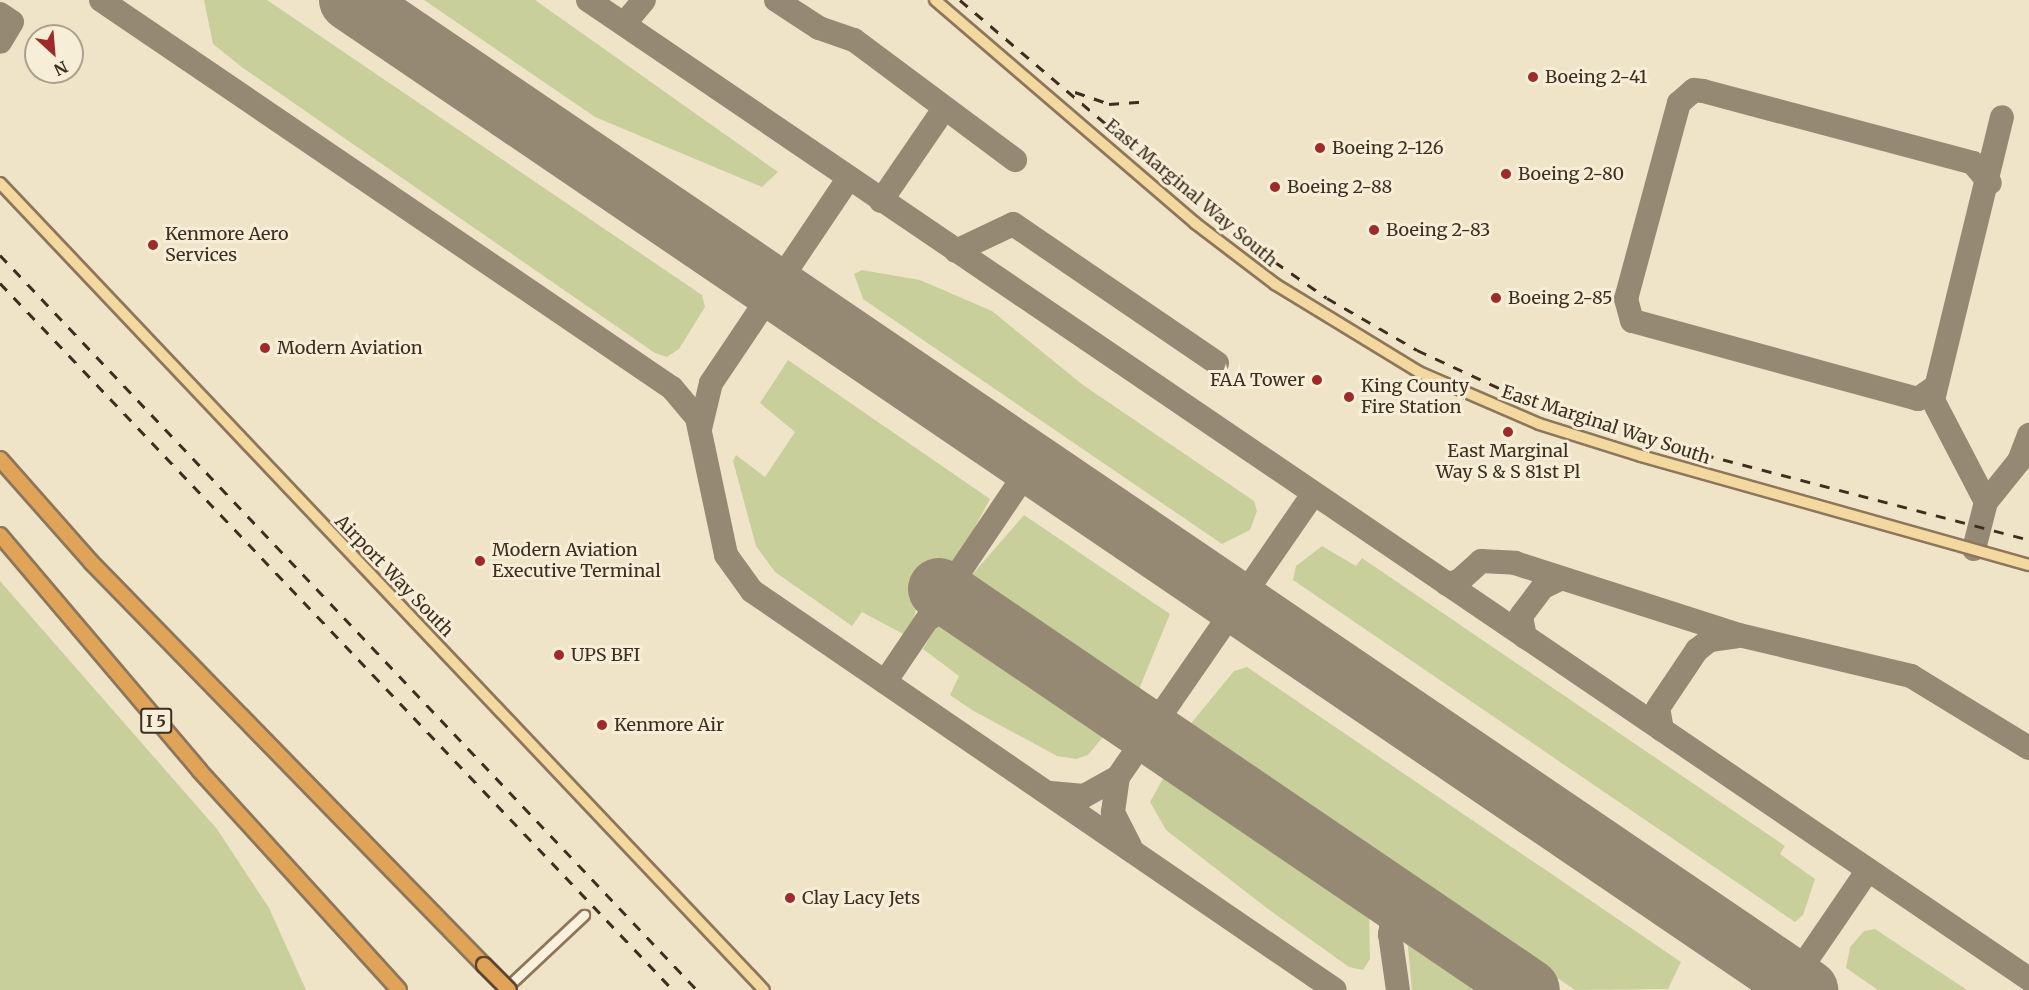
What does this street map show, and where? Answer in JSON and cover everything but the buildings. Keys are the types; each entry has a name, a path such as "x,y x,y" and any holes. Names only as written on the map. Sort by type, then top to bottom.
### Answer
{"highway":[{"path":"0,459 91,562 509,990"},
{"name":"I 5","path":"0,535 199,770 399,990"}],"main road":[{"name":"East Marginal Way South","path":"935,0 1195,223 1275,284 1419,372 1539,424 1630,453 2029,565"},
{"name":"Airport Way South","path":"0,183 764,990"}],"street":[{"path":"504,990 584,915"}],"green space":[{"path":"204,0 267,0 702,295 705,307 679,349 667,357 655,353 243,68 213,44"},
{"path":"424,0 535,0 778,172 762,187 595,117"},
{"path":"862,270 920,280 992,311 1083,385 1254,501 1257,511 1250,530 1222,544 863,299 854,274"},
{"path":"788,360 990,499 954,566 948,562 916,609 912,629 903,634 862,612 852,626 775,572 756,546 733,461 736,455 765,477 795,432 760,403"},
{"path":"1024,515 1170,614 1137,694 971,576"},
{"path":"1322,546 1356,566 1362,558 1785,846 1780,854 1815,879 1803,915 1795,922 1293,580 1296,566"},
{"path":"0,581 217,829 269,908 306,990 0,990"},
{"path":"940,620 951,623 1108,731 1088,755 1076,759 1057,756 972,710 950,695 959,676 923,649"},
{"path":"1247,667 1681,962 1668,989 1575,990 1188,727 1234,671"},
{"path":"1166,773 1369,910 1370,959 1363,970 1349,967 1268,909 1166,830 1150,802"},
{"path":"1875,929 1967,990 1878,990 1846,968 1850,947 1864,931"},
{"path":"1407,938 1483,990 1412,990"}],"taxiway":[{"path":"101,0 672,388 697,418 726,555 752,591 1335,990"},
{"path":"588,0 2029,979"},
{"path":"624,24 644,0"},
{"path":"776,0 819,28 854,40 1015,160"},
{"path":"0,14 12,22 0,42"},
{"path":"1935,387 1918,399 1632,321 1626,299 1679,103 1694,90 1973,163 1990,183"},
{"path":"881,201 944,109"},
{"path":"1974,549 1986,502 1933,400 2002,117"},
{"path":"700,429 711,383 849,178"},
{"path":"956,251 1013,224 1217,363"},
{"path":"1986,502 2019,461 2029,435"},
{"path":"885,682 1032,464"},
{"path":"1130,846 1113,812 1118,777 1313,494"},
{"path":"1447,584 1459,581 1481,561 1515,563 1739,635 1911,676 2029,748"},
{"path":"1525,637 1521,616 1543,587 1560,579"},
{"path":"928,619 947,607 974,612"},
{"path":"1662,730 1658,708 1697,650 1710,640 1737,636"},
{"path":"1051,793 1084,796 1118,777"},
{"path":"1763,990 1793,980 1868,870"},
{"path":"1396,900 1390,934 1398,990"}],"runway":[{"path":"350,0 1807,990"},
{"path":"939,589 1529,990"}],"railway":[{"path":"960,0 1242,239 1327,298 1417,350 1510,393 1607,429 2029,540"},
{"path":"1075,92 1109,104 1141,102"},
{"path":"0,255 697,990"},
{"path":"0,283 673,990"}],"place":[{"name":"Boeing 2-41","path":"1533,77"},
{"name":"Boeing 2-126","path":"1320,148"},
{"name":"Boeing 2-80","path":"1506,174"},
{"name":"Boeing 2-88","path":"1275,187"},
{"name":"Boeing 2-83","path":"1374,230"},
{"name":"Kenmore Aero Services","path":"153,245"},
{"name":"Boeing 2-85","path":"1496,298"},
{"name":"Modern Aviation","path":"265,348"},
{"name":"FAA Tower","path":"1317,380"},
{"name":"King County Fire Station","path":"1349,397"},
{"name":"East Marginal Way S & S 81st Pl","path":"1508,432"},
{"name":"Modern Aviation Executive Terminal","path":"480,561"},
{"name":"UPS BFI","path":"559,655"},
{"name":"Kenmore Air","path":"602,725"},
{"name":"Clay Lacy Jets","path":"790,898"}]}
